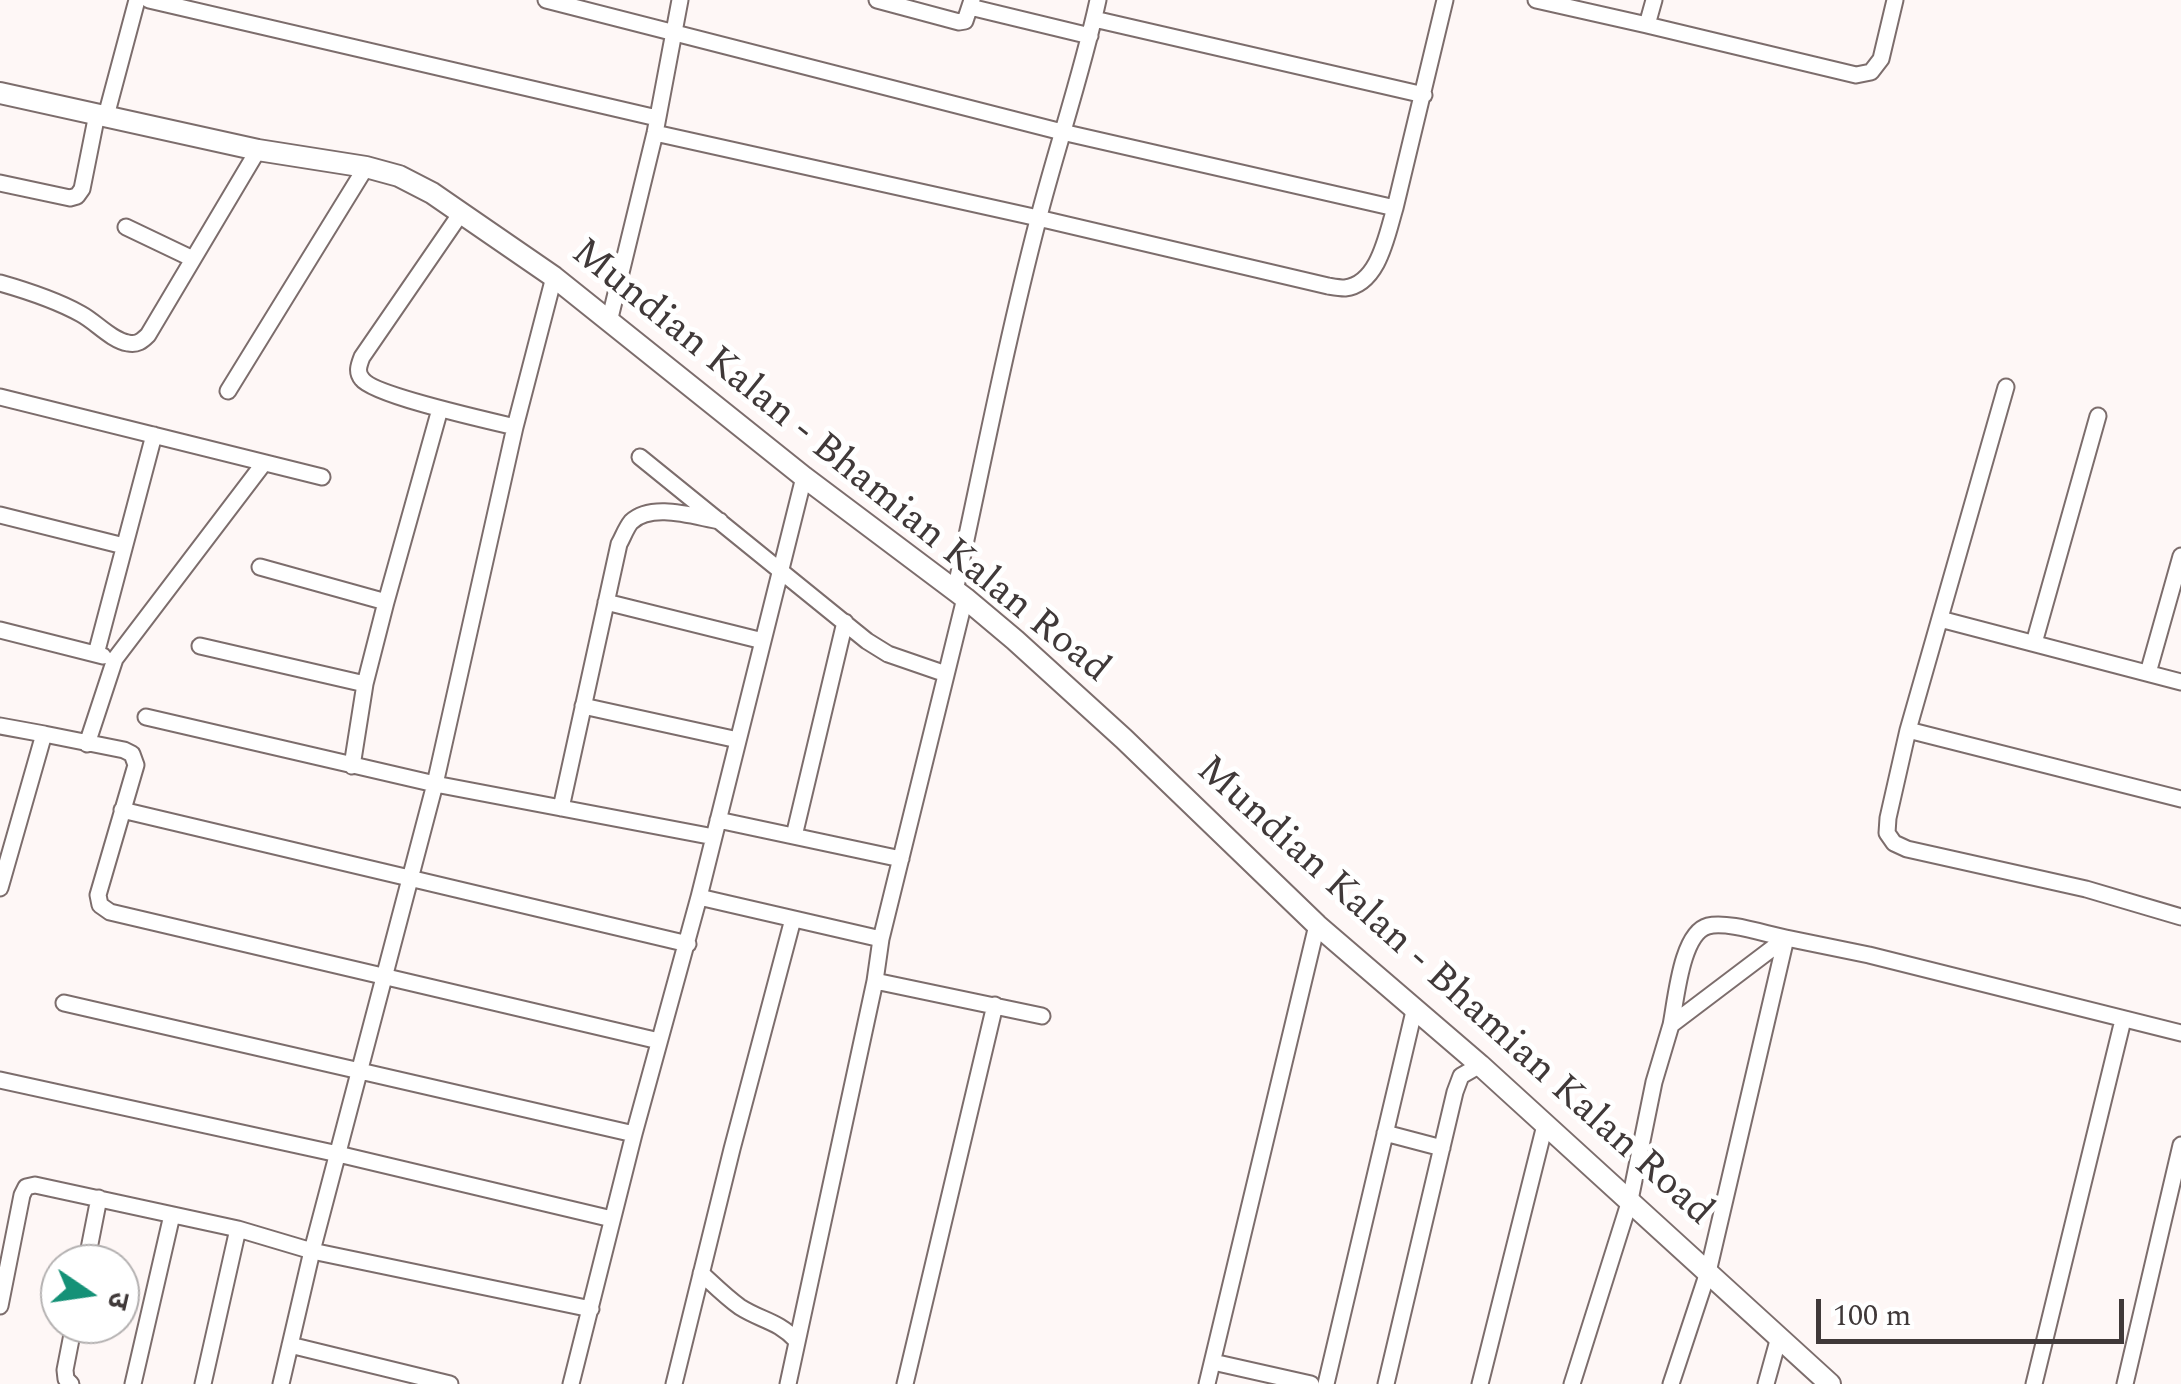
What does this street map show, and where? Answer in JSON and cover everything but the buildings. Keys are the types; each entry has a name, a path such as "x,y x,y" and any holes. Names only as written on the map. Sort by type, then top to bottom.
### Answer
{"street":[{"path":"0,183 70,198 77,196 137,0"},
{"path":"149,0 1038,218 1349,288 1369,274 1382,251 1446,0"},
{"path":"546,0 1062,132 1395,208"},
{"path":"609,322 656,126 680,0"},
{"path":"877,0 960,22 965,21 971,4 1090,36"},
{"path":"788,1384 881,939 946,674 1012,327 1098,0"},
{"path":"1536,0 1856,75 1871,72 1880,59 1895,0"},
{"path":"1647,25 1654,0"},
{"path":"1094,18 1424,95"},
{"name":"Mundian Kalan - Bhamian Kalan Road","path":"0,93 258,150 366,167 399,176 462,212 554,277 804,477 960,594 1124,739 1316,925 1480,1065 1830,1384"},
{"path":"0,283 45,296 83,314 122,341 141,342 258,150"},
{"path":"228,391 366,167"},
{"path":"462,212 362,357 359,377 370,386 440,409 515,428"},
{"path":"126,226 193,259"},
{"path":"281,1384 312,1251 435,784 515,428 554,277"},
{"path":"2006,388 1908,730 1887,833 1894,843 1906,849 2086,889 2181,917"},
{"path":"0,397 322,477"},
{"path":"352,766 386,602 440,409"},
{"path":"2034,643 2098,416"},
{"path":"96,654 154,435"},
{"path":"640,457 888,654 946,674"},
{"path":"87,744 115,659 264,463"},
{"path":"571,1384 634,1134 688,944 804,477"},
{"path":"561,808 619,544 629,524 643,514 662,512 720,521"},
{"path":"0,515 124,546"},
{"path":"2148,673 2181,556"},
{"path":"260,568 386,602"},
{"path":"606,602 763,641"},
{"path":"1940,619 2181,682"},
{"path":"794,836 845,622"},
{"path":"0,630 115,659"},
{"path":"200,646 366,684"},
{"path":"583,706 738,740"},
{"path":"146,718 435,784 714,838"},
{"path":"0,726 132,754 136,765 98,895 100,905 110,912 659,1041"},
{"path":"1908,730 2181,799"},
{"path":"0,888 44,734"},
{"path":"122,810 688,944"},
{"path":"718,820 901,859"},
{"path":"699,897 881,939"},
{"path":"674,1384 794,919"},
{"path":"1208,1384 1316,925"},
{"path":"1572,1384 1630,1200 1686,950 1694,934 1706,926 1723,925 1786,938 2122,1020 2180,1028"},
{"path":"1671,1025 1786,938"},
{"path":"1671,1384 1708,1272 1786,938"},
{"path":"875,981 1042,1016"},
{"path":"64,1002 634,1134"},
{"path":"905,1384 995,1005"},
{"path":"1326,1384 1414,1007"},
{"path":"2034,1384 2122,1020"},
{"path":"1386,1384 1455,1092 1462,1076 1480,1065"},
{"path":"0,1080 612,1219"},
{"path":"1480,1384 1546,1125"},
{"path":"1385,1134 1442,1148"},
{"path":"2125,1384 2181,1145"},
{"path":"0,1306 22,1195 26,1187 34,1185 238,1228 312,1251 590,1308"},
{"path":"90,1244 100,1198"},
{"path":"134,1384 172,1215"},
{"path":"203,1384 238,1228"},
{"path":"701,1273 739,1306 774,1322 797,1342"},
{"path":"1766,1384 1779,1337"},
{"path":"70,1344 65,1370 66,1379 72,1384"},
{"path":"290,1345 450,1384"},
{"path":"1213,1362 1311,1384"}]}
